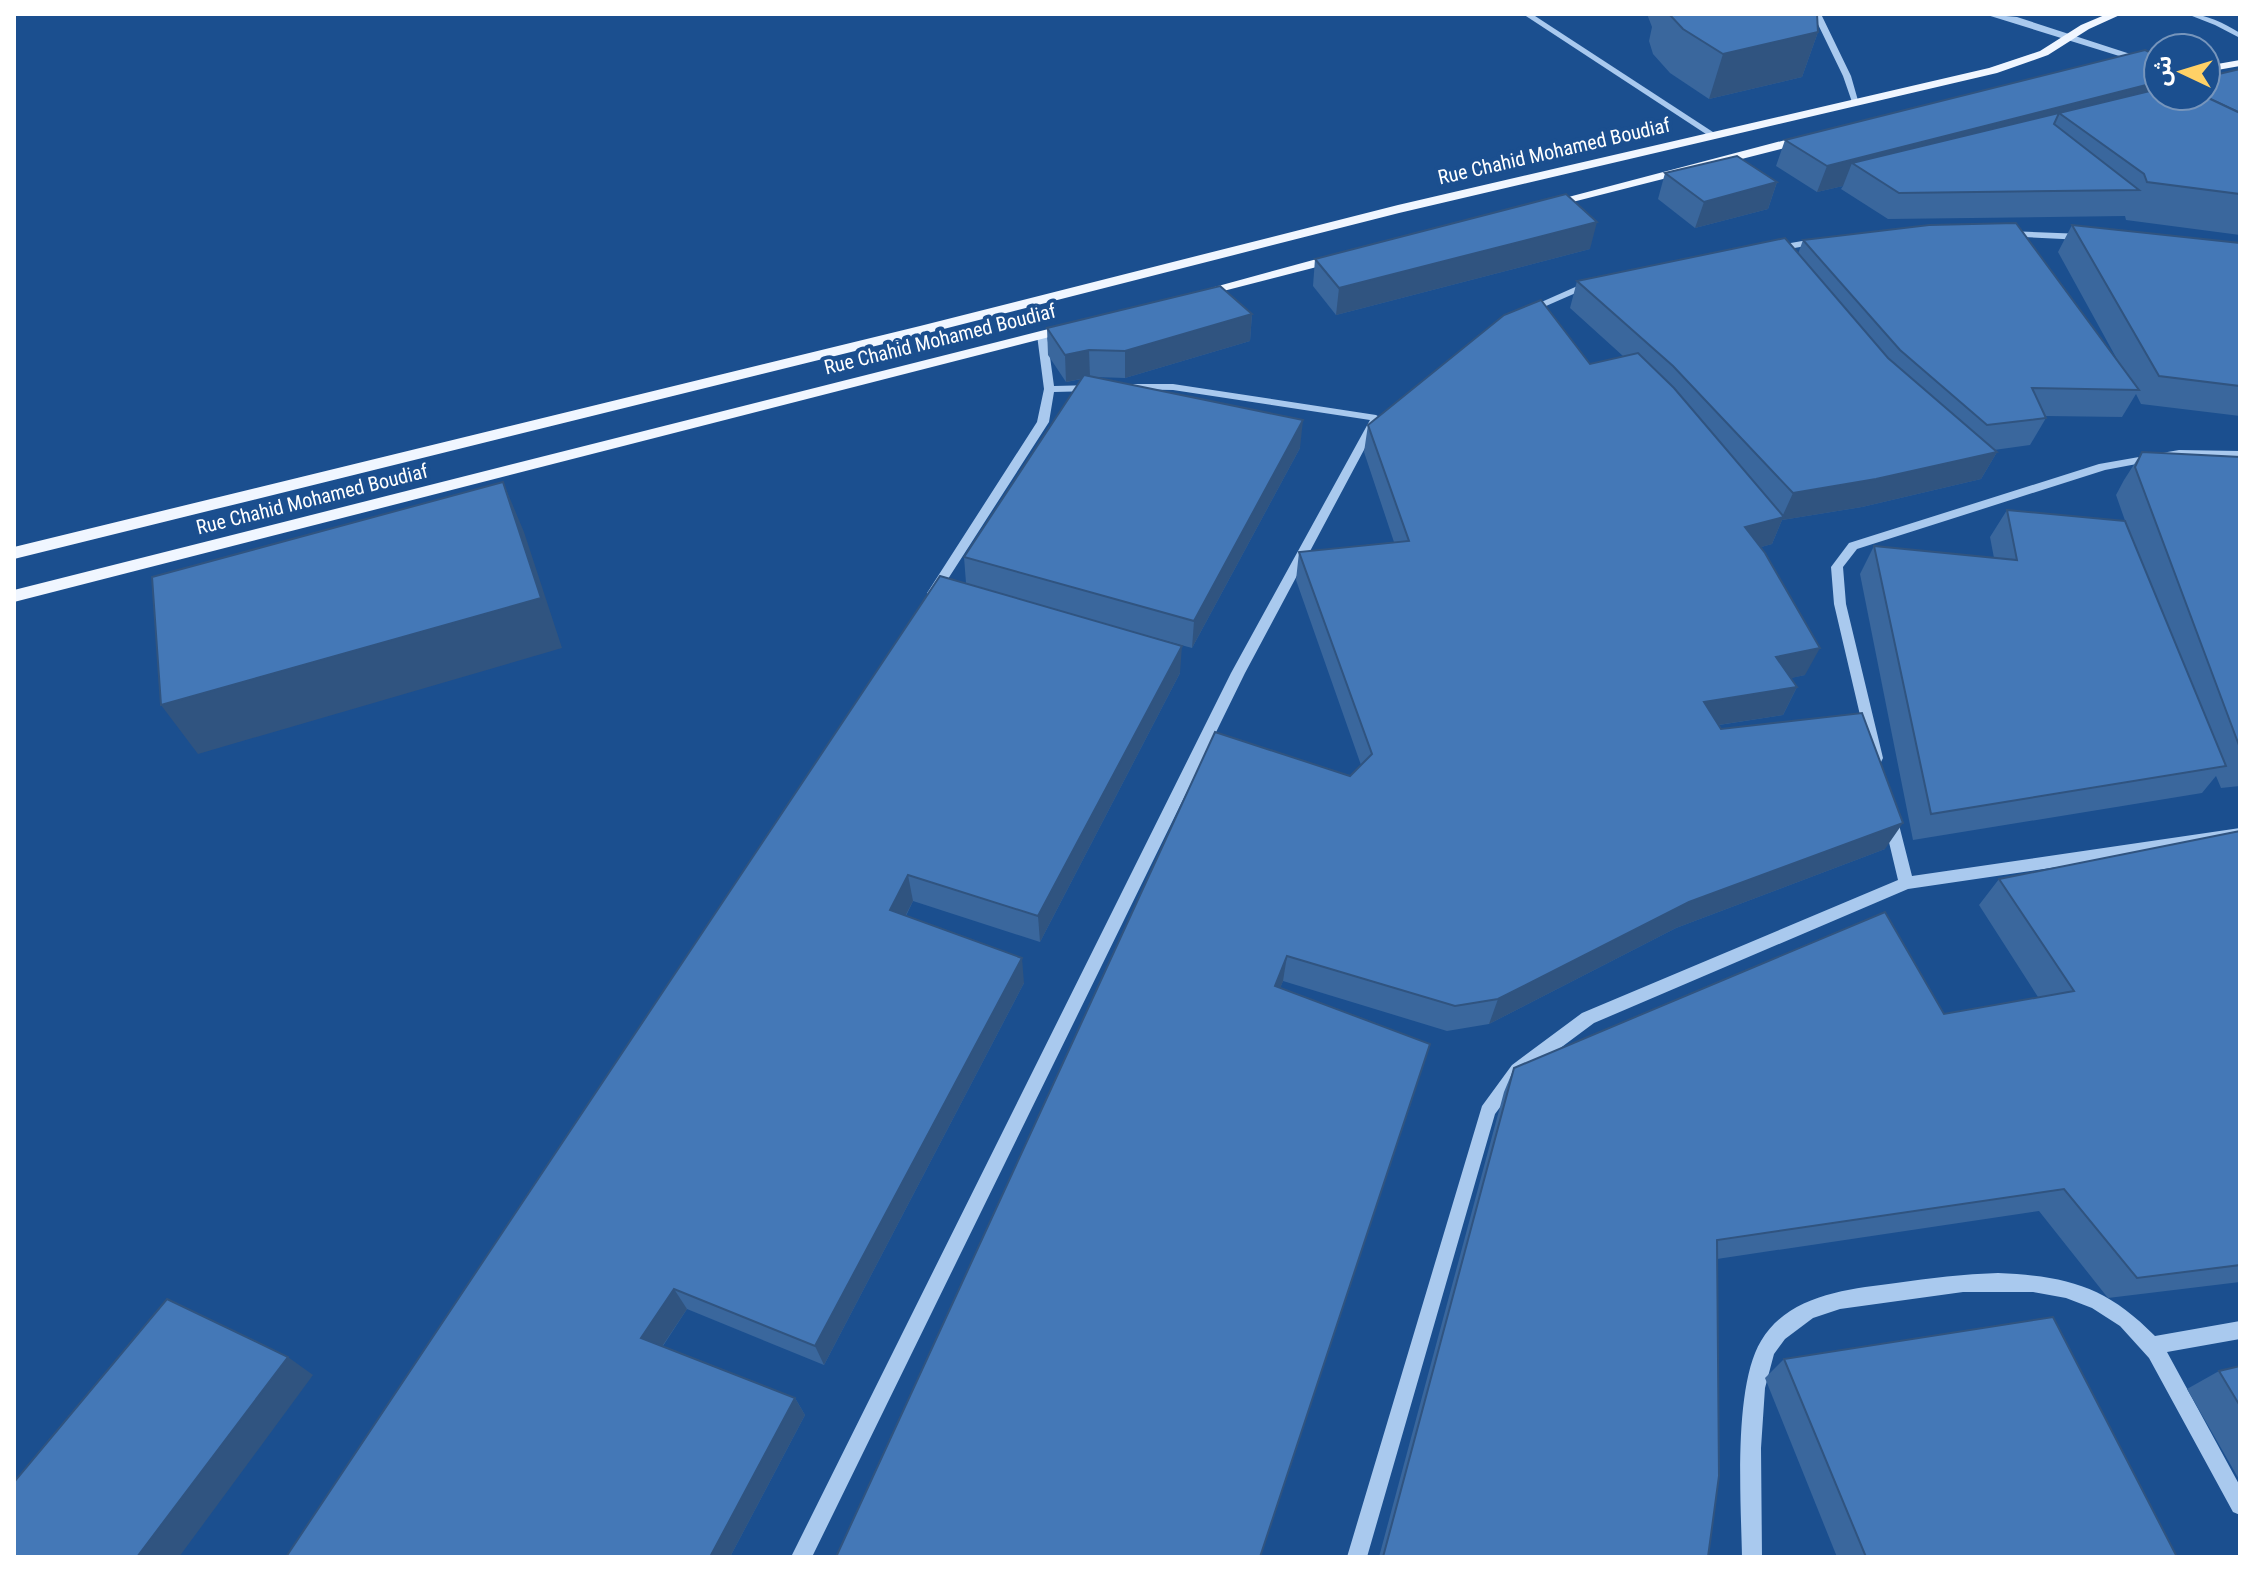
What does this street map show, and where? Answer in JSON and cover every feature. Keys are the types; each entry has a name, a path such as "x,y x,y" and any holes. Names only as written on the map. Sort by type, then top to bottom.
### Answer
{"main road":[{"name":"Rue Chahid Mohamed Boudiaf","path":"14,553 923,330 1398,209 1993,71 2044,53 2099,19 2117,14"},
{"path":"2112,70 2142,69"},
{"name":"Rue Chahid Mohamed Boudiaf","path":"1523,211 1823,134"},
{"path":"1177,299 1357,252"},
{"name":"Rue Chahid Mohamed Boudiaf","path":"14,596 1087,323"}],"street":[{"path":"1527,14 1712,134"},
{"path":"1817,14 1856,102"},
{"path":"1988,14 2072,37 2142,62"},
{"path":"2191,14 2240,36"},
{"path":"1991,233 2100,239"},
{"path":"1764,250 1839,238"},
{"path":"1517,316 1544,302 1604,280"},
{"path":"928,601 1043,422 1049,389 1042,335"},
{"path":"1049,389 1173,387 1376,418"},
{"path":"801,1557 1238,673 1376,418 1389,409"},
{"path":"1880,774 1840,604 1837,567 1853,546 2103,467 2179,453 2240,454"},
{"path":"1887,805 1906,883"},
{"path":"1357,1557 1488,1111 1518,1070 1588,1018 1906,883 2240,834"},
{"path":"1752,1557 1755,1383 1765,1349 1784,1326 1826,1301 1948,1284 2034,1281 2064,1287 2092,1298 2118,1314 2151,1346 2240,1505"},
{"path":"2151,1346 2240,1330"}],"building":[{"path":"1669,14 1817,14 1818,32 1723,54 1683,29"},
{"path":"2142,51 2142,86 1827,166 1785,140"},
{"path":"2240,69 2240,113 2222,104 2222,73"},
{"path":"2142,93 2059,113 2054,124 2139,190 1899,193 1852,163"},
{"path":"2142,93 2142,112 2222,112 2222,104 2240,113 2240,194 2147,182 2144,174 2059,113"},
{"path":"1737,156 1777,182 1704,202 1665,173"},
{"path":"1566,194 1597,222 1339,288 1315,259"},
{"path":"2016,223 2139,390 2032,388 2046,418 1987,425 1900,350 1803,240 1929,225"},
{"path":"2072,225 2240,243 2240,386 2159,376"},
{"path":"1785,238 1888,358 1997,452 1876,479 1793,493 1673,366 1577,281"},
{"path":"1220,286 1252,314 1125,351 1089,350 1065,355 1047,328"},
{"path":"1541,300 1590,364 1638,353 1674,388 1784,517 1745,527 1765,553 1820,648 1776,657 1797,687 1704,702 1721,729 1862,713 1903,823 1689,902 1498,999 1455,1006 1287,956 1275,986 1430,1044 1260,1557 836,1557 1215,732 1350,776 1372,754 1299,552 1409,541 1368,425 1504,315"},
{"path":"1084,375 1303,420 1194,621 964,557"},
{"path":"2142,452 2240,457 2240,748 2135,467"},
{"path":"503,482 541,598 161,705 152,577"},
{"path":"2007,510 2125,521 2226,766 1931,814 1874,546 2017,560"},
{"path":"940,576 1182,646 1038,916 908,875 890,910 1022,958 815,1346 674,1289 641,1338 795,1398 710,1557 286,1557"},
{"path":"2240,831 2240,1265 2137,1278 2064,1189 1717,1240 1719,1476 1708,1557 1383,1557 1514,1068 1885,912 1944,1014 2074,991 1999,879"},
{"path":"167,1299 288,1357 137,1557 14,1557 14,1482"},
{"path":"2053,1317 2177,1557 1866,1557 1784,1359"},
{"path":"2240,1366 2240,1406 2219,1371"}]}
